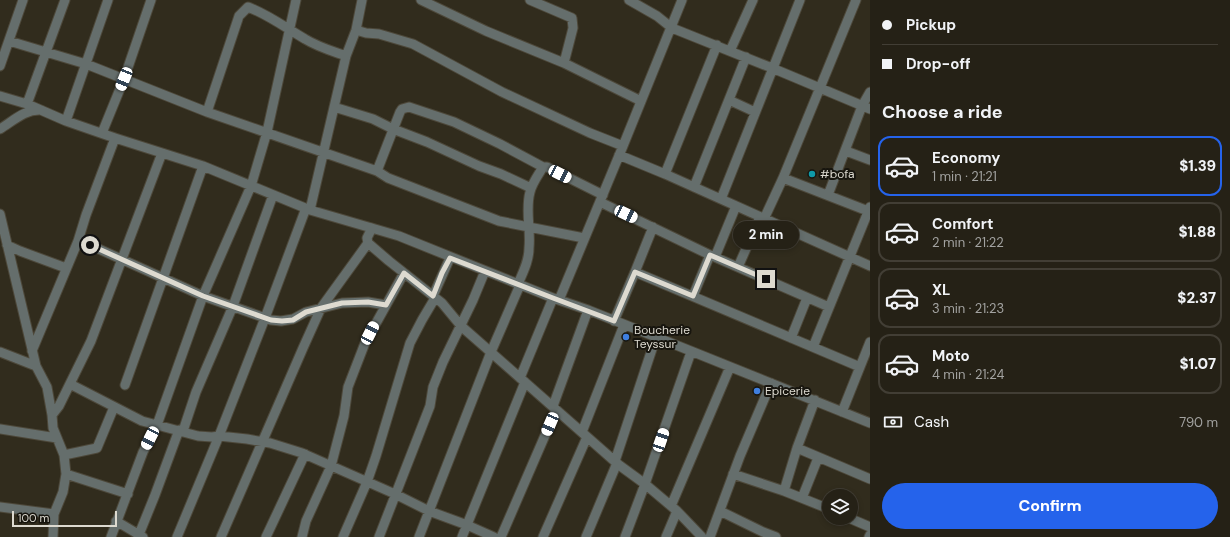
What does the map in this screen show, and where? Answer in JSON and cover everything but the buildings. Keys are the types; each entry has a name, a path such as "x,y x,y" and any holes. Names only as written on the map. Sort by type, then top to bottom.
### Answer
{"street":[{"path":"0,66 23,0"},
{"path":"27,104 65,0"},
{"path":"66,121 108,0"},
{"path":"102,133 124,79 150,0"},
{"path":"111,537 143,452 157,425 203,296 251,186 267,132 296,0"},
{"path":"177,537 219,436 308,209 324,152 346,56 356,30 362,0"},
{"path":"421,0 486,31 564,63 641,101"},
{"path":"530,0 572,18 573,28 564,63"},
{"path":"629,0 657,16 672,28 717,45 866,108"},
{"path":"462,537 522,380 621,151 672,28 682,0"},
{"path":"730,51 752,0"},
{"path":"721,199 800,0"},
{"path":"738,267 783,178 856,0"},
{"path":"207,112 239,16 248,7 259,11 307,40 346,56"},
{"path":"356,30 366,33 379,34 413,44 502,92 590,133 665,174 870,266"},
{"path":"9,41 86,64 207,112 377,171 388,178 499,222 584,238"},
{"path":"665,174 717,45"},
{"path":"694,187 746,57"},
{"path":"828,195 866,108 870,92"},
{"path":"0,96 44,110 66,121 115,138 203,166 308,209 399,236 450,258 588,310 870,423"},
{"path":"729,100 755,112"},
{"path":"334,107 373,119 531,188"},
{"path":"377,171 402,109 409,107 454,122 500,144 543,167 546,167 653,227 712,256 829,308"},
{"path":"0,129 21,115 33,110 44,110"},
{"path":"32,351 78,241 86,215 115,138"},
{"path":"846,151 870,160"},
{"path":"52,414 60,406 91,341 162,153"},
{"path":"125,385 203,166"},
{"path":"419,537 527,262 530,249 528,209 531,188 543,167"},
{"path":"783,178 869,209 813,347"},
{"path":"116,521 140,536 196,392 233,306 273,195"},
{"path":"693,296 736,206"},
{"path":"0,214 32,351 36,366 47,387 53,428 64,455 66,474 63,492 54,514 53,537"},
{"path":"614,321 653,227"},
{"path":"221,537 321,308 368,243 367,238 372,228"},
{"path":"78,241 203,296 271,320 293,320 306,312 342,303 368,302 386,305"},
{"path":"368,243 442,303 461,326 616,462 674,509 702,537"},
{"path":"7,245 66,268"},
{"path":"343,537 367,482 376,456 410,343 434,297 442,273 450,258"},
{"path":"379,537 430,406 433,388 443,362 486,271"},
{"path":"635,272 860,367"},
{"path":"302,537 306,522 331,466 344,416 348,388 365,343 404,273"},
{"path":"790,338 807,298"},
{"path":"501,537 555,408 588,310"},
{"path":"543,537 585,434 624,325"},
{"path":"586,537 616,462 656,337"},
{"path":"842,412 870,342"},
{"path":"0,352 36,366"},
{"path":"625,537 692,352"},
{"path":"666,537 674,509 730,367"},
{"path":"710,537 733,474 771,383"},
{"path":"70,384 142,421 205,437 234,437 262,442 305,454 395,494 429,511 494,537"},
{"path":"784,491 797,448 815,400"},
{"path":"64,455 97,448 114,407"},
{"path":"0,429 57,438"},
{"path":"797,448 870,479"},
{"path":"266,537 305,454"},
{"path":"802,498 818,458"},
{"path":"66,474 128,494"},
{"path":"733,474 784,491 822,506"},
{"path":"0,507 54,514"},
{"path":"720,511 762,535 776,537"},
{"path":"858,522 870,527"}],"place":[{"name":"#bofa","path":"812,174"},
{"name":"Boucherie Teyssur","path":"626,337"},
{"name":"Epicerie","path":"757,391"}],"route":[{"path":"90,245 203,296 271,320 282,321 293,320 306,312 342,303 368,302 386,305 404,273 433,296 450,258 614,321 635,272 693,296 710,255 766,279"}]}
